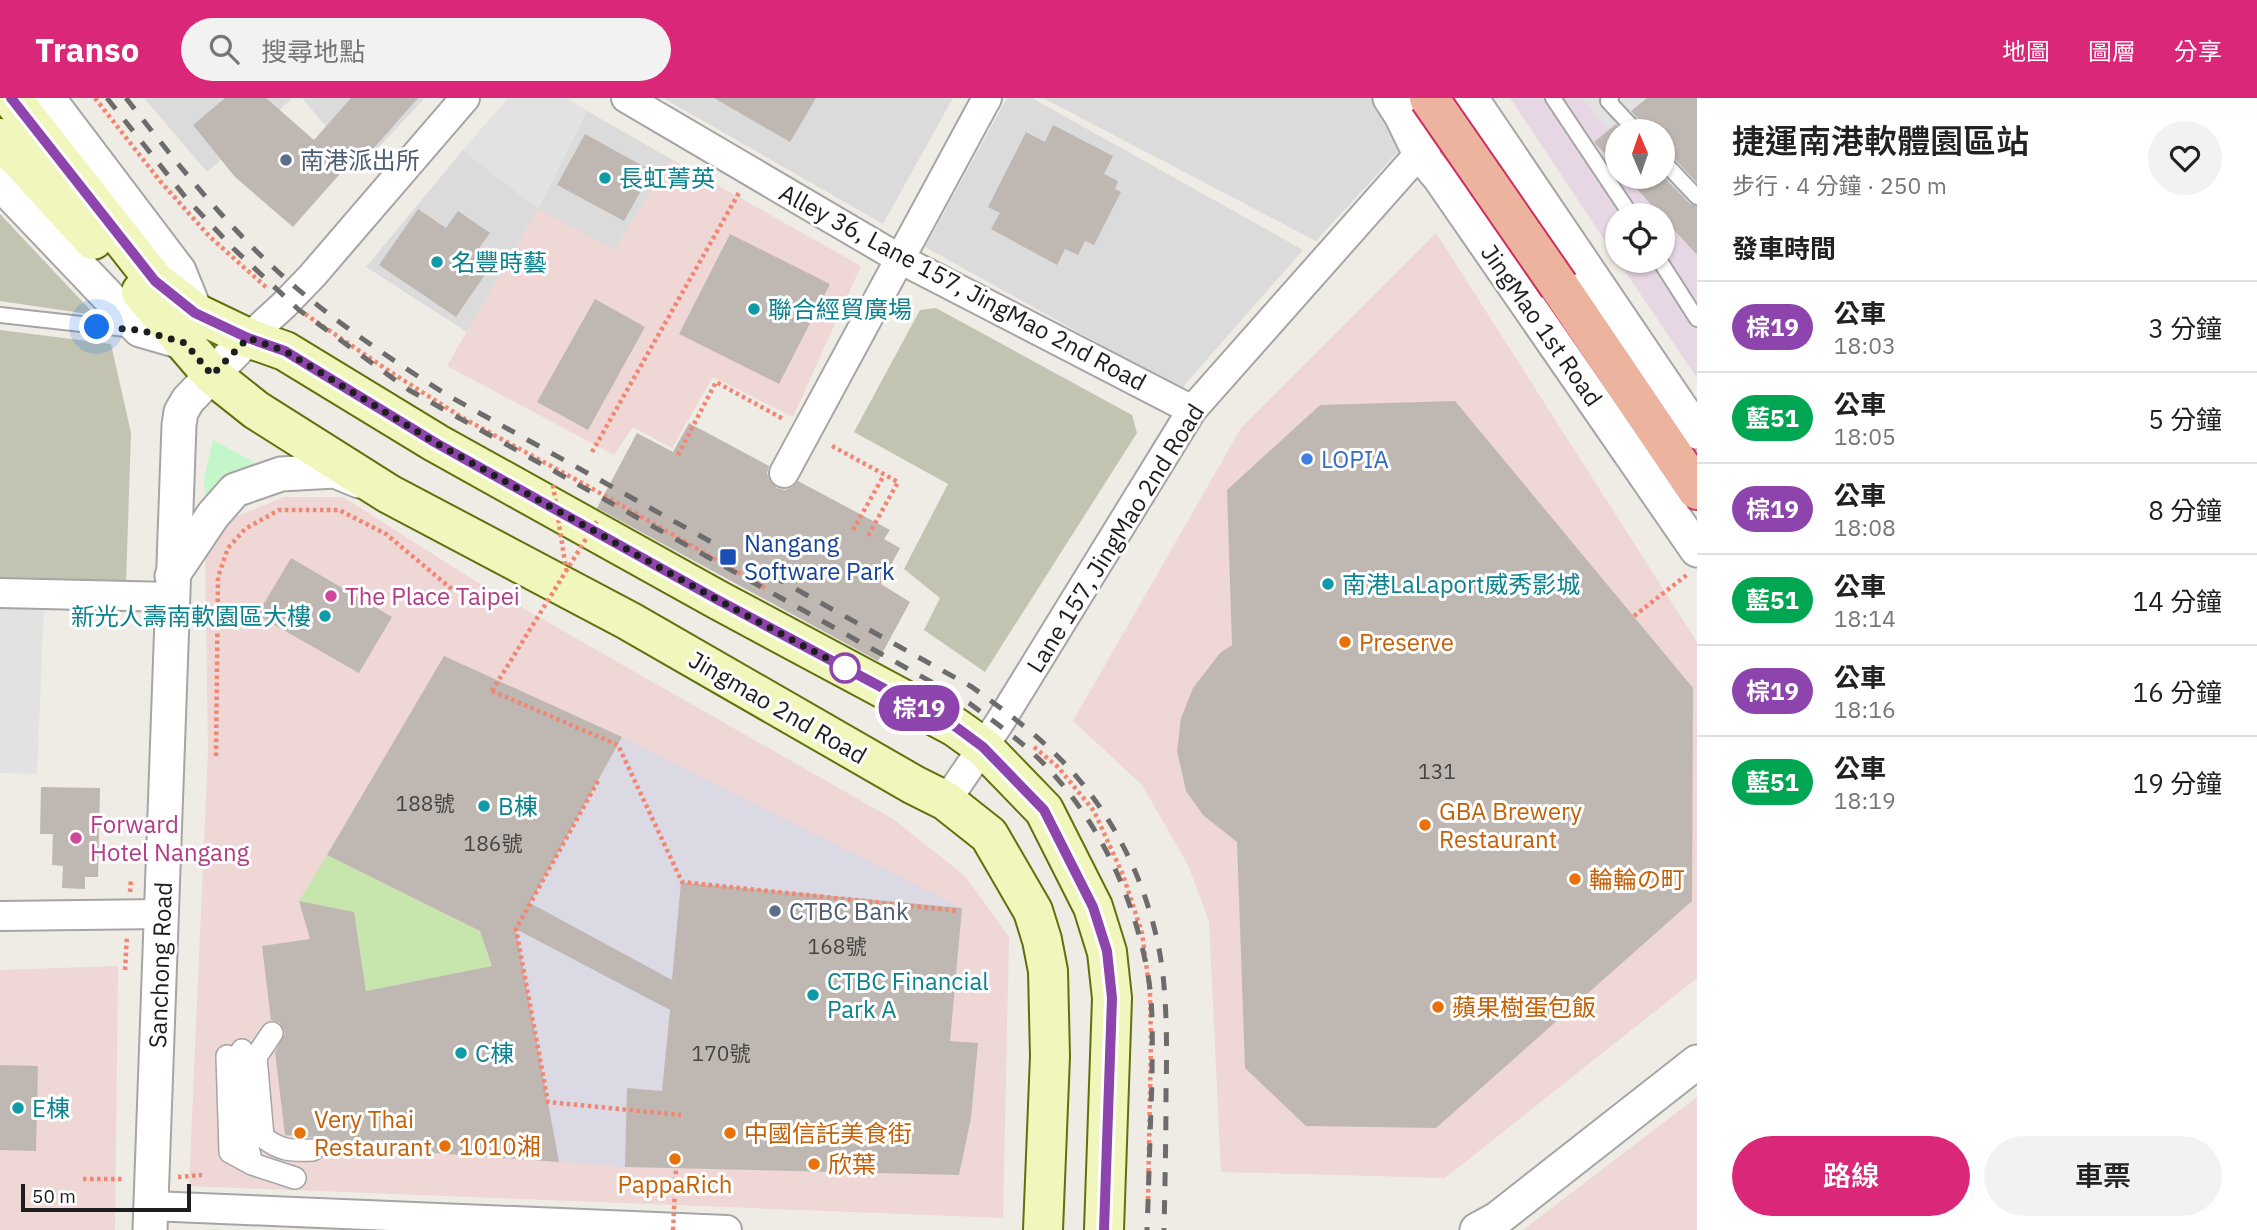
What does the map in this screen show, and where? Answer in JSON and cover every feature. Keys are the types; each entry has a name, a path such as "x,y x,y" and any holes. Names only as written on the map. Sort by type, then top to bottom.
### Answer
{"highway":[{"path":"1429,98 1697,490"}],"main road":[{"path":"24,99 190,328"},
{"path":"0,138 190,328 248,338 285,351 436,443 721,595 956,727 983,747 1044,810 1093,907 1107,951 1112,998 1104,1230"},
{"name":"Jingmao 2nd Road","path":"190,328 212,375 256,410 389,494 629,621 946,801 989,835 1033,911 1048,971 1050,1056 1043,1230"}],"street":[{"path":"248,338 285,304 465,98"},
{"name":"Alley 36, Lane 157, JingMao 2nd Road","path":"626,98 900,258 1192,410"},
{"path":"784,473 986,98"},
{"name":"JingMao 1st Road","path":"1390,98 1420,154 1440,178 1697,550"},
{"name":"Lane 157, JingMao 2nd Road","path":"946,801 983,747 1192,410 1420,154 1464,98"},
{"path":"1471,98 1697,432"},
{"path":"0,183 140,330 190,328"},
{"name":"Sanchong Road","path":"150,1218 178,425 188,400 248,338"},
{"path":"0,593 172,586 213,515 235,490 281,474 335,471 389,494"},
{"path":"0,916 162,914"},
{"path":"272,1033 241,1055 229,1122 230,1152 261,1156 286,1151 313,1150"},
{"path":"241,1055 243,1126 261,1156 295,1178"},
{"path":"241,1055 261,1156"},
{"path":"1477,1230 1497,1219 1697,1062"},
{"path":"229,1122 242,1094"},
{"path":"150,1218 727,1230"}],"lane":[{"path":"1553,98 1623,203"},
{"path":"1611,98 1608,101 1625,119"},
{"path":"1675,174 1697,197"},
{"path":"1668,273 1697,319"},
{"path":"0,315 140,330"}],"path":[{"path":"95,98 160,180 209,236 285,304 312,317 463,418 769,590"},
{"path":"592,452 744,184"},
{"path":"678,455 716,382 792,424"},
{"path":"832,446 898,482 867,536"},
{"path":"853,530 884,475"},
{"path":"553,485 567,570"},
{"path":"216,756 218,577 228,548 245,529 279,510 339,510 386,534 453,590"},
{"path":"597,521 492,691 618,745 682,882 959,911"},
{"path":"1634,616 1697,568"},
{"path":"598,781 516,929 548,1102 681,1115"},
{"path":"673,1230 676,1168"}],"shaded area":[{"path":"144,98 293,98 207,172"},
{"path":"302,98 425,98 360,167"},
{"path":"508,98 567,98 587,111 538,209 463,150"},
{"path":"663,98 953,98 883,224"},
{"path":"1007,98 1032,98 1303,250 1181,389 925,247"},
{"path":"1043,98 1371,98 1404,145 1316,241"},
{"path":"1510,98 1697,98 1697,378 1626,273 1675,273 1675,203 1605,203 1605,241"},
{"path":"1581,98 1697,98 1697,227 1663,189 1675,189 1675,119 1605,119 1605,125"},
{"name":"名豐時藝","path":"587,111 671,159 615,250 538,210 467,332 366,267 463,150 538,209"},
{"name":"聯合經貿廣場","path":"671,159 861,266 793,417 713,377 672,448 633,427 614,455 447,366 538,209 615,250"},
{"path":"0,214 95,315 0,301"},
{"path":"1436,233 1697,642 1697,978 1445,1178 1221,1172 1209,921 1188,865 1142,785 1073,721 1241,428"},
{"path":"936,308 1132,415 1137,433 985,672 924,630 940,598 904,569 948,484 854,432 920,310"},
{"path":"0,330 111,344 131,433 126,583 0,580"},
{"path":"284,497 343,497 472,579 893,819 965,876 1009,937 1003,1218 189,1186 208,751 205,551 233,518"},
{"path":"0,602 44,603 37,774 0,773"},
{"path":"622,737 962,908 682,882 662,1091 627,1088 625,1167 559,1162 516,929"},
{"path":"118,966 115,1230 0,1230 0,970"},
{"path":"1697,1097 1697,1230 1523,1230"}],"green space":[{"path":"213,440 252,461 270,478 206,508 204,480"},
{"path":"327,855 480,931 492,966 366,991 354,912 299,901"}],"building":[{"path":"225,98 266,98 314,140 351,98 418,98 366,157 360,151 293,227 235,177 193,125"},
{"path":"714,98 816,98 790,142"},
{"path":"1647,98 1697,98 1697,183 1675,159 1675,119 1638,119 1631,111"},
{"path":"1053,125 1113,156 1104,174 1118,181 1115,189 1121,192 1094,245 1085,241 1078,255 1065,249 1057,265 991,229 1000,213 988,207 1026,132 1045,142"},
{"path":"1605,133 1605,154 1594,142"},
{"name":"長虹菁英","path":"585,134 652,171 624,221 557,185"},
{"path":"1675,188 1690,204 1697,206 1697,255 1675,231 1675,203 1650,203 1637,189"},
{"name":"名豐時藝","path":"418,209 446,228 458,211 490,233 479,248 495,260 456,317 379,265"},
{"name":"聯合經貿廣場","path":"730,234 830,284 779,384 679,334"},
{"path":"595,299 645,327 588,430 537,402"},
{"path":"1455,401 1693,688 1692,901 1436,1128 1306,1126 1245,1068 1237,842 1203,815 1186,791 1177,751 1181,718 1193,688 1220,653 1232,645 1227,490 1320,405"},
{"path":"689,423 769,466 767,473 777,488 785,490 798,481 890,530 884,539 900,548 881,584 910,602 878,661 597,508 637,433 673,452"},
{"name":"新光人壽南軟園區大樓","path":"291,558 392,617 359,673 257,615"},
{"path":"444,656 622,737 530,903 672,980 681,882 962,908 950,1041 978,1043 971,1118 959,1175 625,1167 627,1088 662,1091 670,1010 516,929 559,1162 325,1145 318,1138 285,1135 275,1052 285,1033 280,1023 271,1020 262,946 310,939 299,901 354,912 366,991 492,966 480,931 327,855"},
{"name":"Forward Hotel Nangang","path":"41,787 100,788 98,877 85,877 85,889 62,888 63,866 52,865 53,834 40,834"},
{"name":"E棟","path":"0,1065 38,1066 36,1151 0,1150"}],"railway":[{"path":"107,98 186,198 234,249 299,310 409,390 969,703 1019,741 1047,767 1084,813 1099,838 1124,890 1142,946 1150,988 1152,1028 1147,1230"},
{"path":"126,98 197,186 254,249 294,286 358,335 447,395 972,687 1033,733 1066,765 1085,787 1118,836 1142,889 1158,946 1163,975 1166,1033 1164,1230"}],"bus line":[{"name":"棕19","path":"11,98 155,281 195,313 248,338 285,351 436,443 718,600 956,727 983,747 1008,771 1044,810 1093,907 1107,951 1112,998 1104,1230"}],"place":[{"name":"南港派出所","path":"286,160"},
{"name":"長虹菁英","path":"605,178"},
{"name":"名豐時藝","path":"437,262"},
{"name":"聯合經貿廣場","path":"754,309"},
{"name":"LOPIA","path":"1307,459"},
{"name":"Nangang Software Park","path":"728,557"},
{"name":"南港LaLaport威秀影城","path":"1328,584"},
{"name":"The Place Taipei","path":"331,596"},
{"name":"新光人壽南軟園區大樓","path":"325,616"},
{"name":"Preserve","path":"1345,642"},
{"name":"B棟","path":"484,806"},
{"name":"GBA Brewery Restaurant","path":"1425,825"},
{"name":"Forward Hotel Nangang","path":"76,838"},
{"name":"輪輪の町","path":"1575,879"},
{"name":"CTBC Bank","path":"775,911"},
{"name":"CTBC Financial Park A","path":"813,995"},
{"name":"蘋果樹蛋包飯","path":"1438,1007"},
{"name":"C棟","path":"461,1053"},
{"name":"E棟","path":"18,1108"},
{"name":"Very Thai Restaurant","path":"300,1133"},
{"name":"中國信託美食街","path":"730,1133"},
{"name":"1010湘","path":"445,1146"},
{"name":"PappaRich","path":"675,1159"},
{"name":"欣葉","path":"814,1164"}],"route":[{"path":"97,327 140,330 185,343 212,375 248,338 285,351 436,443 845,668"}]}
